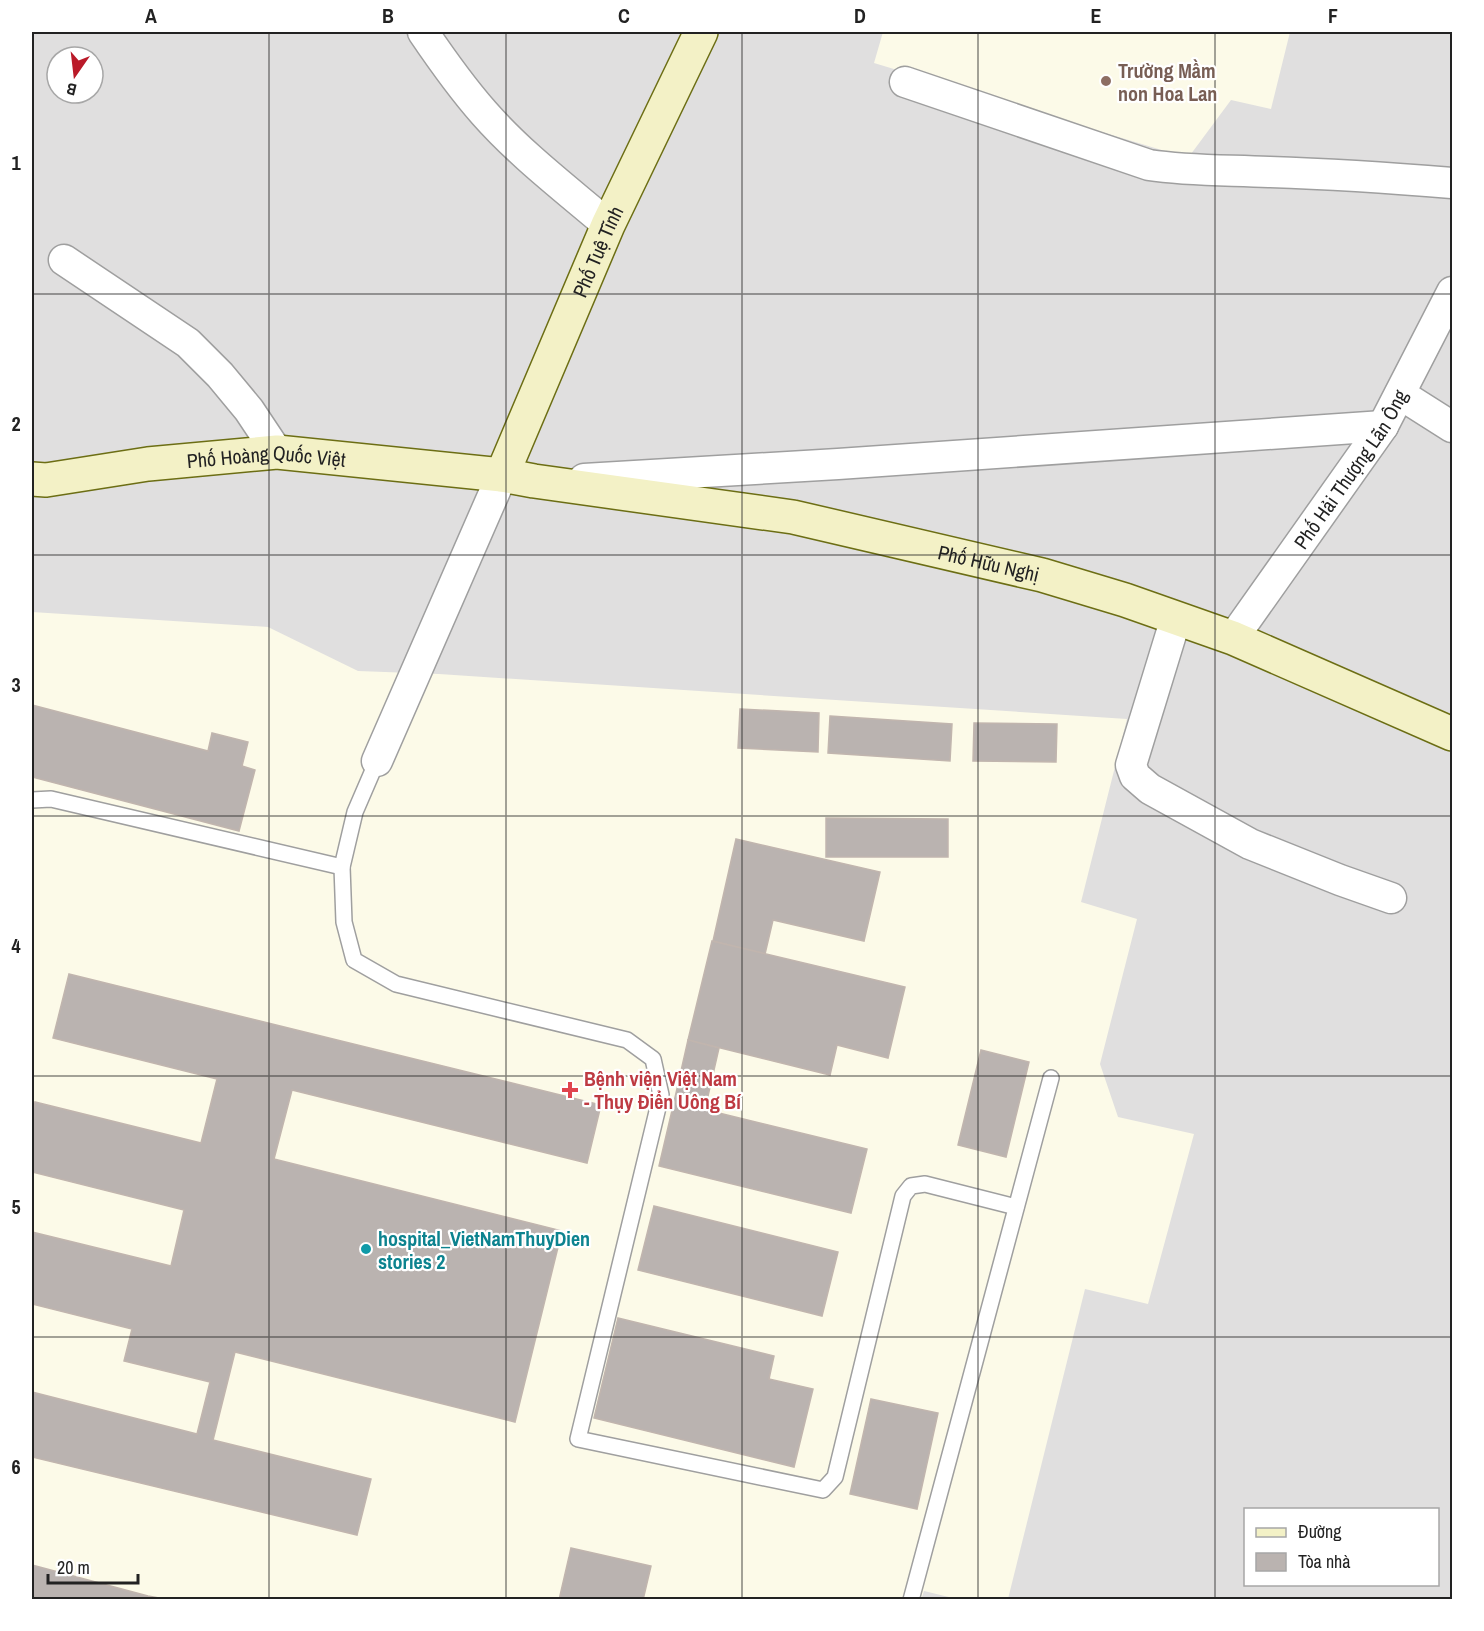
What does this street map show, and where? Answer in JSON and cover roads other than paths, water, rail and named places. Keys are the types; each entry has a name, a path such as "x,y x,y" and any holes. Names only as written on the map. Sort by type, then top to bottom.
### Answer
{"main road":[{"name":"Phố Tuệ Tĩnh","path":"502,475 608,225 701,32"},
{"name":"Phố Hoàng Quốc Việt","path":"36,485 148,464 277,452 502,475"},
{"name":"Phố Hữu Nghị","path":"502,475 794,517 1041,575 1125,600 1233,638 1452,734"}],"street":[{"path":"423,32 454,77 485,114 522,151 608,225"},
{"path":"905,82 1149,165 1176,170 1217,169 1339,174 1452,183"},
{"path":"64,260 188,343 220,375 249,410 277,452"},
{"name":"Phố Hải Thượng Lãn Ông","path":"1233,638 1383,426 1452,292"},
{"path":"1400,394 1452,427"},
{"path":"534,481 838,464 1383,426"},
{"path":"377,761 502,475"},
{"path":"1176,618 1131,765 1135,776 1150,789 1250,844 1391,898"}],"lane":[{"path":"377,761 355,812 342,867 344,922 354,960 396,984 627,1040 652,1059 661,1095 578,1438 823,1490 836,1478 903,1196 910,1186 925,1184 1016,1207"},
{"path":"32,800 51,799 342,867"},
{"path":"911,1599 1051,1078"}],"place":[{"name":"Trường Mầm non Hoa Lan","path":"1106,81"},
{"name":"Bệnh viện Việt Nam - Thụy Điển Uông Bí","path":"570,1090"},
{"name":"hospital_VietNamThuyDien stories 2","path":"366,1249"}]}
